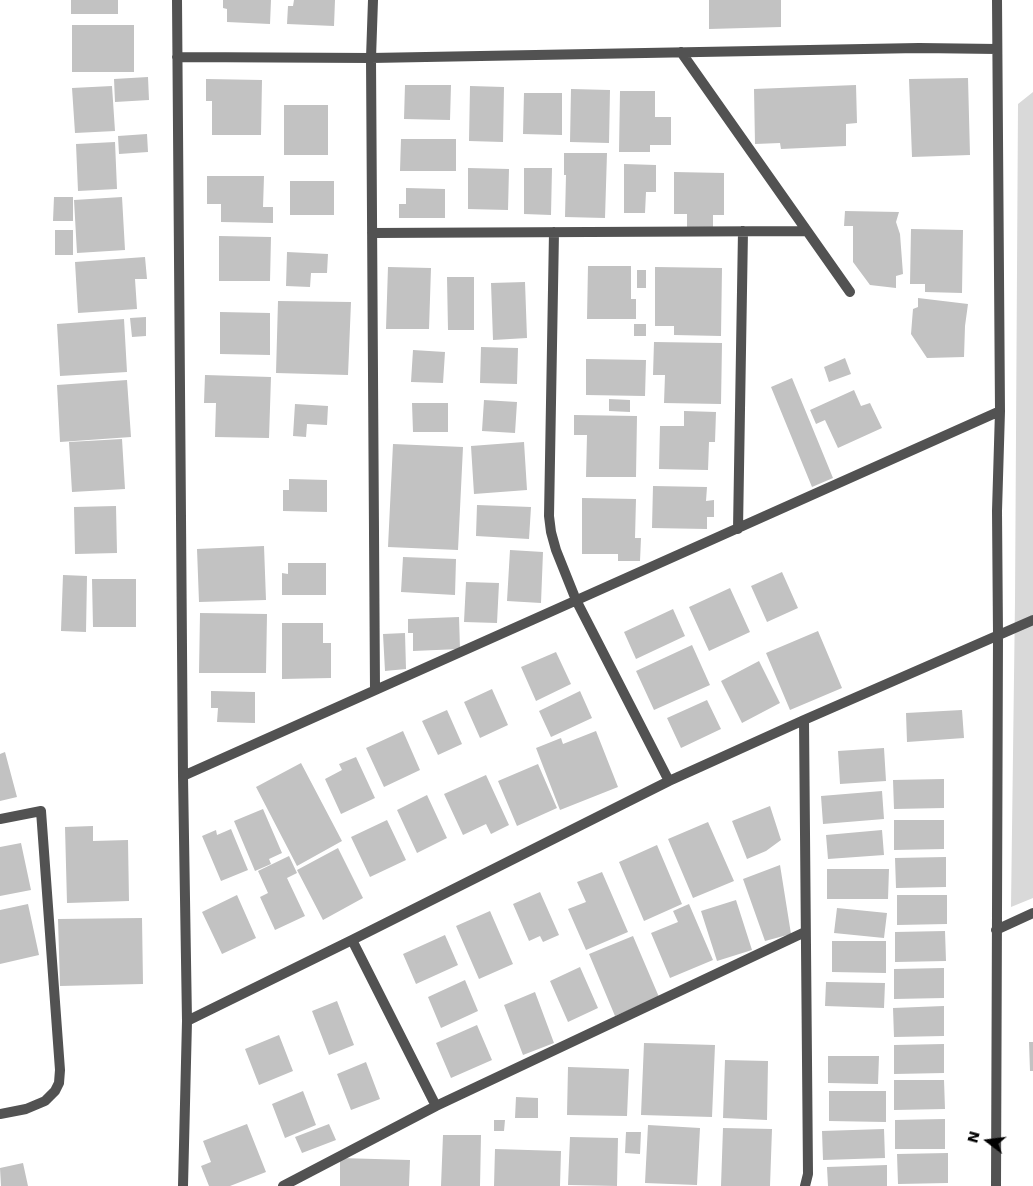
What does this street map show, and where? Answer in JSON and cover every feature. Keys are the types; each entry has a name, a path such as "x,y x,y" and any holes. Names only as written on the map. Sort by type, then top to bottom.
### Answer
{"street":[{"path":"177,0 183,776 187,1021 183,1186"},
{"path":"373,0 371,58 375,690"},
{"path":"996,1186 998,635 996,511 1000,411 997,0"},
{"path":"177,58 371,58 997,48"},
{"path":"682,52 850,292"},
{"path":"738,529 743,231"},
{"path":"372,233 807,231"},
{"path":"554,232 549,516 551,532 556,550 576,600 669,781"},
{"path":"183,776 1000,411"},
{"path":"187,1021 669,781 1033,620"},
{"path":"804,720 808,1174 805,1186"},
{"path":"0,819 40,811 60,1070 59,1083 55,1091 44,1101 26,1109 0,1114"},
{"path":"996,930 1033,913"},
{"path":"283,1186 436,1106 805,932"},
{"path":"352,940 436,1106"}],"shaded area":[{"path":"1033,92 1033,898 1011,907 1018,104"}],"building":[{"path":"71,0 118,0 118,14 71,14"},
{"path":"223,0 271,0 270,24 227,22 227,9 223,8"},
{"path":"294,0 335,0 334,26 287,24 288,6 293,6"},
{"path":"709,0 781,0 781,27 709,29"},
{"path":"72,25 134,25 134,72 72,72"},
{"path":"148,77 149,100 115,102 114,79"},
{"path":"968,78 970,155 912,157 909,79"},
{"path":"206,79 262,80 261,135 212,135 212,101 206,101"},
{"path":"405,85 451,85 450,120 404,119"},
{"path":"856,85 857,123 846,124 846,146 781,149 780,143 755,144 754,89"},
{"path":"112,86 115,131 75,133 72,88"},
{"path":"470,86 504,87 503,142 469,141"},
{"path":"571,89 610,90 609,143 570,142"},
{"path":"620,91 655,91 655,117 671,117 671,145 650,145 650,152 619,152"},
{"path":"524,93 562,93 562,135 523,134"},
{"path":"284,105 328,105 328,155 284,155"},
{"path":"147,134 148,152 119,154 118,136"},
{"path":"401,139 456,139 456,171 400,171"},
{"path":"115,142 117,189 78,191 76,144"},
{"path":"564,153 607,153 605,218 565,217 566,175 564,175"},
{"path":"624,164 656,165 656,192 646,192 645,213 624,213"},
{"path":"468,168 509,169 508,210 468,209"},
{"path":"524,168 552,168 551,215 524,214"},
{"path":"674,172 724,173 724,215 713,215 713,231 687,230 687,214 674,214"},
{"path":"207,176 264,176 263,207 273,207 273,223 221,222 221,204 207,204"},
{"path":"290,181 334,181 334,215 290,215"},
{"path":"406,188 445,189 445,218 399,218 399,204 406,204"},
{"path":"54,197 73,197 73,221 53,221"},
{"path":"122,197 125,250 77,253 74,200"},
{"path":"845,211 899,212 896,222 900,234 903,274 896,276 896,288 870,285 853,262 853,226 844,226"},
{"path":"911,229 963,230 962,293 925,292 925,284 910,284"},
{"path":"55,230 73,230 73,255 55,255"},
{"path":"219,236 271,237 270,281 219,281"},
{"path":"287,252 328,254 327,273 311,273 310,287 286,286"},
{"path":"145,257 147,279 135,279 137,309 78,313 75,262"},
{"path":"588,266 631,266 631,299 636,299 636,319 587,319"},
{"path":"388,267 431,268 429,329 386,329"},
{"path":"655,267 722,268 721,336 674,335 674,326 655,326"},
{"path":"637,270 646,270 646,288 637,288"},
{"path":"447,277 474,277 474,330 448,330"},
{"path":"525,282 527,338 493,340 491,283"},
{"path":"918,298 968,304 964,357 927,358 911,334 913,309 918,307"},
{"path":"278,301 351,302 348,375 276,373"},
{"path":"220,312 270,313 270,355 220,354"},
{"path":"146,317 146,336 132,337 130,318"},
{"path":"124,319 127,372 60,376 57,324"},
{"path":"634,324 646,324 646,336 634,336"},
{"path":"654,342 722,343 721,404 664,403 665,375 653,375"},
{"path":"481,347 518,348 517,384 480,383"},
{"path":"413,350 445,352 443,383 411,382"},
{"path":"845,358 851,374 829,382 824,367"},
{"path":"586,359 646,360 645,396 586,395"},
{"path":"205,375 271,377 269,438 215,437 216,403 204,403"},
{"path":"792,378 833,478 812,487 771,387"},
{"path":"127,380 131,437 60,442 57,385"},
{"path":"854,390 861,406 870,403 882,428 838,448 825,420 816,424 810,410"},
{"path":"609,399 630,400 630,412 609,411"},
{"path":"484,400 517,402 515,433 482,431"},
{"path":"412,403 448,403 448,432 413,432"},
{"path":"295,404 328,406 327,425 307,424 306,437 293,436"},
{"path":"684,411 716,412 715,442 709,442 708,470 659,469 660,426 684,426"},
{"path":"574,415 637,416 636,477 586,477 587,435 574,435"},
{"path":"122,439 125,489 72,492 69,442"},
{"path":"524,442 527,490 474,494 471,446"},
{"path":"393,444 463,447 458,550 388,547"},
{"path":"289,479 327,480 327,512 283,511 283,490 289,490"},
{"path":"653,486 707,487 706,501 714,500 714,517 707,517 707,529 652,528"},
{"path":"582,498 636,499 635,538 641,538 640,561 618,561 618,554 582,554"},
{"path":"477,505 531,507 529,539 476,536"},
{"path":"116,506 117,553 75,554 74,507"},
{"path":"264,546 266,600 199,602 197,549"},
{"path":"510,550 543,552 541,603 507,601"},
{"path":"403,557 456,559 455,595 401,592"},
{"path":"288,563 326,563 326,595 282,595 282,573 288,574"},
{"path":"782,572 798,608 767,622 751,586"},
{"path":"63,575 87,576 86,632 61,631"},
{"path":"92,579 136,579 136,627 93,627"},
{"path":"466,582 499,583 497,623 464,622"},
{"path":"730,588 750,632 709,651 689,607"},
{"path":"673,609 685,636 636,659 624,632"},
{"path":"200,613 267,614 266,673 199,673"},
{"path":"459,617 460,649 413,651 413,633 408,633 408,619"},
{"path":"282,623 323,623 323,643 331,643 331,678 282,679"},
{"path":"818,631 842,688 790,710 766,653"},
{"path":"405,633 406,669 385,671 383,634"},
{"path":"692,645 710,685 654,710 636,671"},
{"path":"556,652 571,684 536,701 521,667"},
{"path":"759,661 780,703 742,723 721,681"},
{"path":"492,689 508,725 480,738 464,702"},
{"path":"211,691 255,692 255,723 217,722 218,708 211,708"},
{"path":"580,691 592,718 551,737 539,711"},
{"path":"707,700 721,729 681,748 667,718"},
{"path":"447,710 462,744 438,755 422,721"},
{"path":"962,710 964,738 907,742 906,713"},
{"path":"403,731 420,770 384,787 366,748"},
{"path":"596,731 618,787 560,810 536,748 561,738 563,744"},
{"path":"884,748 886,781 840,784 838,751"},
{"path":"5,752 17,797 0,801 0,754"},
{"path":"356,757 375,798 341,814 325,779 342,770 339,764"},
{"path":"301,763 342,841 297,866 256,787"},
{"path":"538,764 557,808 517,826 498,781"},
{"path":"486,775 509,825 491,834 486,824 463,835 444,794"},
{"path":"944,779 944,808 894,809 893,780"},
{"path":"882,791 884,819 823,824 821,796"},
{"path":"427,795 447,838 417,853 397,810"},
{"path":"770,806 781,840 766,851 747,859 732,821"},
{"path":"263,809 282,853 269,859 271,864 255,871 234,821"},
{"path":"387,820 406,860 370,877 351,837"},
{"path":"894,820 944,820 944,849 894,850"},
{"path":"708,822 734,881 693,898 668,839"},
{"path":"93,826 93,841 128,840 129,901 67,903 65,827"},
{"path":"231,829 248,870 221,881 202,836 216,830 217,835"},
{"path":"882,830 884,855 828,859 826,835"},
{"path":"21,843 31,890 0,896 0,847"},
{"path":"657,845 682,904 644,921 619,862"},
{"path":"338,848 363,898 323,920 297,870"},
{"path":"289,856 297,873 287,878 305,916 275,930 260,897 268,893 258,871"},
{"path":"946,857 946,887 896,888 895,858"},
{"path":"780,865 791,934 765,941 743,879"},
{"path":"827,869 889,869 888,899 827,899"},
{"path":"602,872 628,932 586,950 568,909 586,902 577,882"},
{"path":"540,892 559,935 543,942 540,936 529,941 513,904"},
{"path":"237,895 256,938 222,954 202,912"},
{"path":"897,895 947,895 947,924 897,925"},
{"path":"736,900 752,950 717,961 701,911"},
{"path":"28,904 39,955 0,964 0,910"},
{"path":"689,904 713,960 670,978 651,933 678,922 673,911"},
{"path":"837,908 887,913 884,938 834,933"},
{"path":"490,911 513,964 479,979 456,926"},
{"path":"142,918 143,984 60,986 58,919"},
{"path":"945,931 946,961 895,962 895,932"},
{"path":"445,935 458,965 416,984 403,954"},
{"path":"633,936 659,997 615,1016 589,954"},
{"path":"832,941 886,941 886,973 832,972"},
{"path":"580,967 598,1008 568,1022 550,981"},
{"path":"944,968 944,998 894,999 894,969"},
{"path":"465,980 478,1011 441,1028 428,997"},
{"path":"826,982 885,983 884,1008 825,1006"},
{"path":"535,992 554,1043 523,1055 504,1005"},
{"path":"337,1001 354,1045 329,1055 312,1011"},
{"path":"944,1006 944,1036 894,1037 893,1008"},
{"path":"477,1025 492,1060 451,1078 436,1043"},
{"path":"279,1035 293,1071 259,1085 245,1049"},
{"path":"1029,1042 1033,1042 1033,1071 1030,1071"},
{"path":"644,1043 715,1045 712,1117 641,1115"},
{"path":"944,1044 944,1073 894,1074 894,1045"},
{"path":"828,1056 879,1056 878,1084 828,1083"},
{"path":"725,1060 768,1061 767,1120 723,1118"},
{"path":"366,1062 380,1099 351,1110 337,1074"},
{"path":"568,1067 629,1069 627,1116 567,1115"},
{"path":"894,1080 944,1080 945,1109 894,1110"},
{"path":"303,1091 316,1125 285,1138 272,1104"},
{"path":"829,1091 886,1091 886,1122 829,1121"},
{"path":"516,1097 538,1098 538,1118 515,1118"},
{"path":"945,1119 945,1149 895,1149 895,1120"},
{"path":"494,1120 505,1120 504,1131 494,1131"},
{"path":"247,1124 266,1172 230,1186 209,1186 201,1166 211,1162 203,1141"},
{"path":"329,1124 336,1140 302,1153 295,1137"},
{"path":"648,1125 700,1128 697,1185 645,1183"},
{"path":"723,1128 772,1129 770,1186 721,1186"},
{"path":"884,1129 885,1158 823,1160 822,1131"},
{"path":"626,1132 641,1132 640,1154 625,1153"},
{"path":"443,1135 481,1135 480,1186 441,1186"},
{"path":"570,1137 618,1138 617,1186 568,1185"},
{"path":"495,1149 561,1151 560,1186 494,1186"},
{"path":"948,1153 948,1183 898,1184 897,1154"},
{"path":"340,1158 410,1160 409,1186 340,1186"},
{"path":"23,1163 28,1186 1,1186 0,1168"},
{"path":"887,1165 887,1186 828,1186 827,1167"}]}
